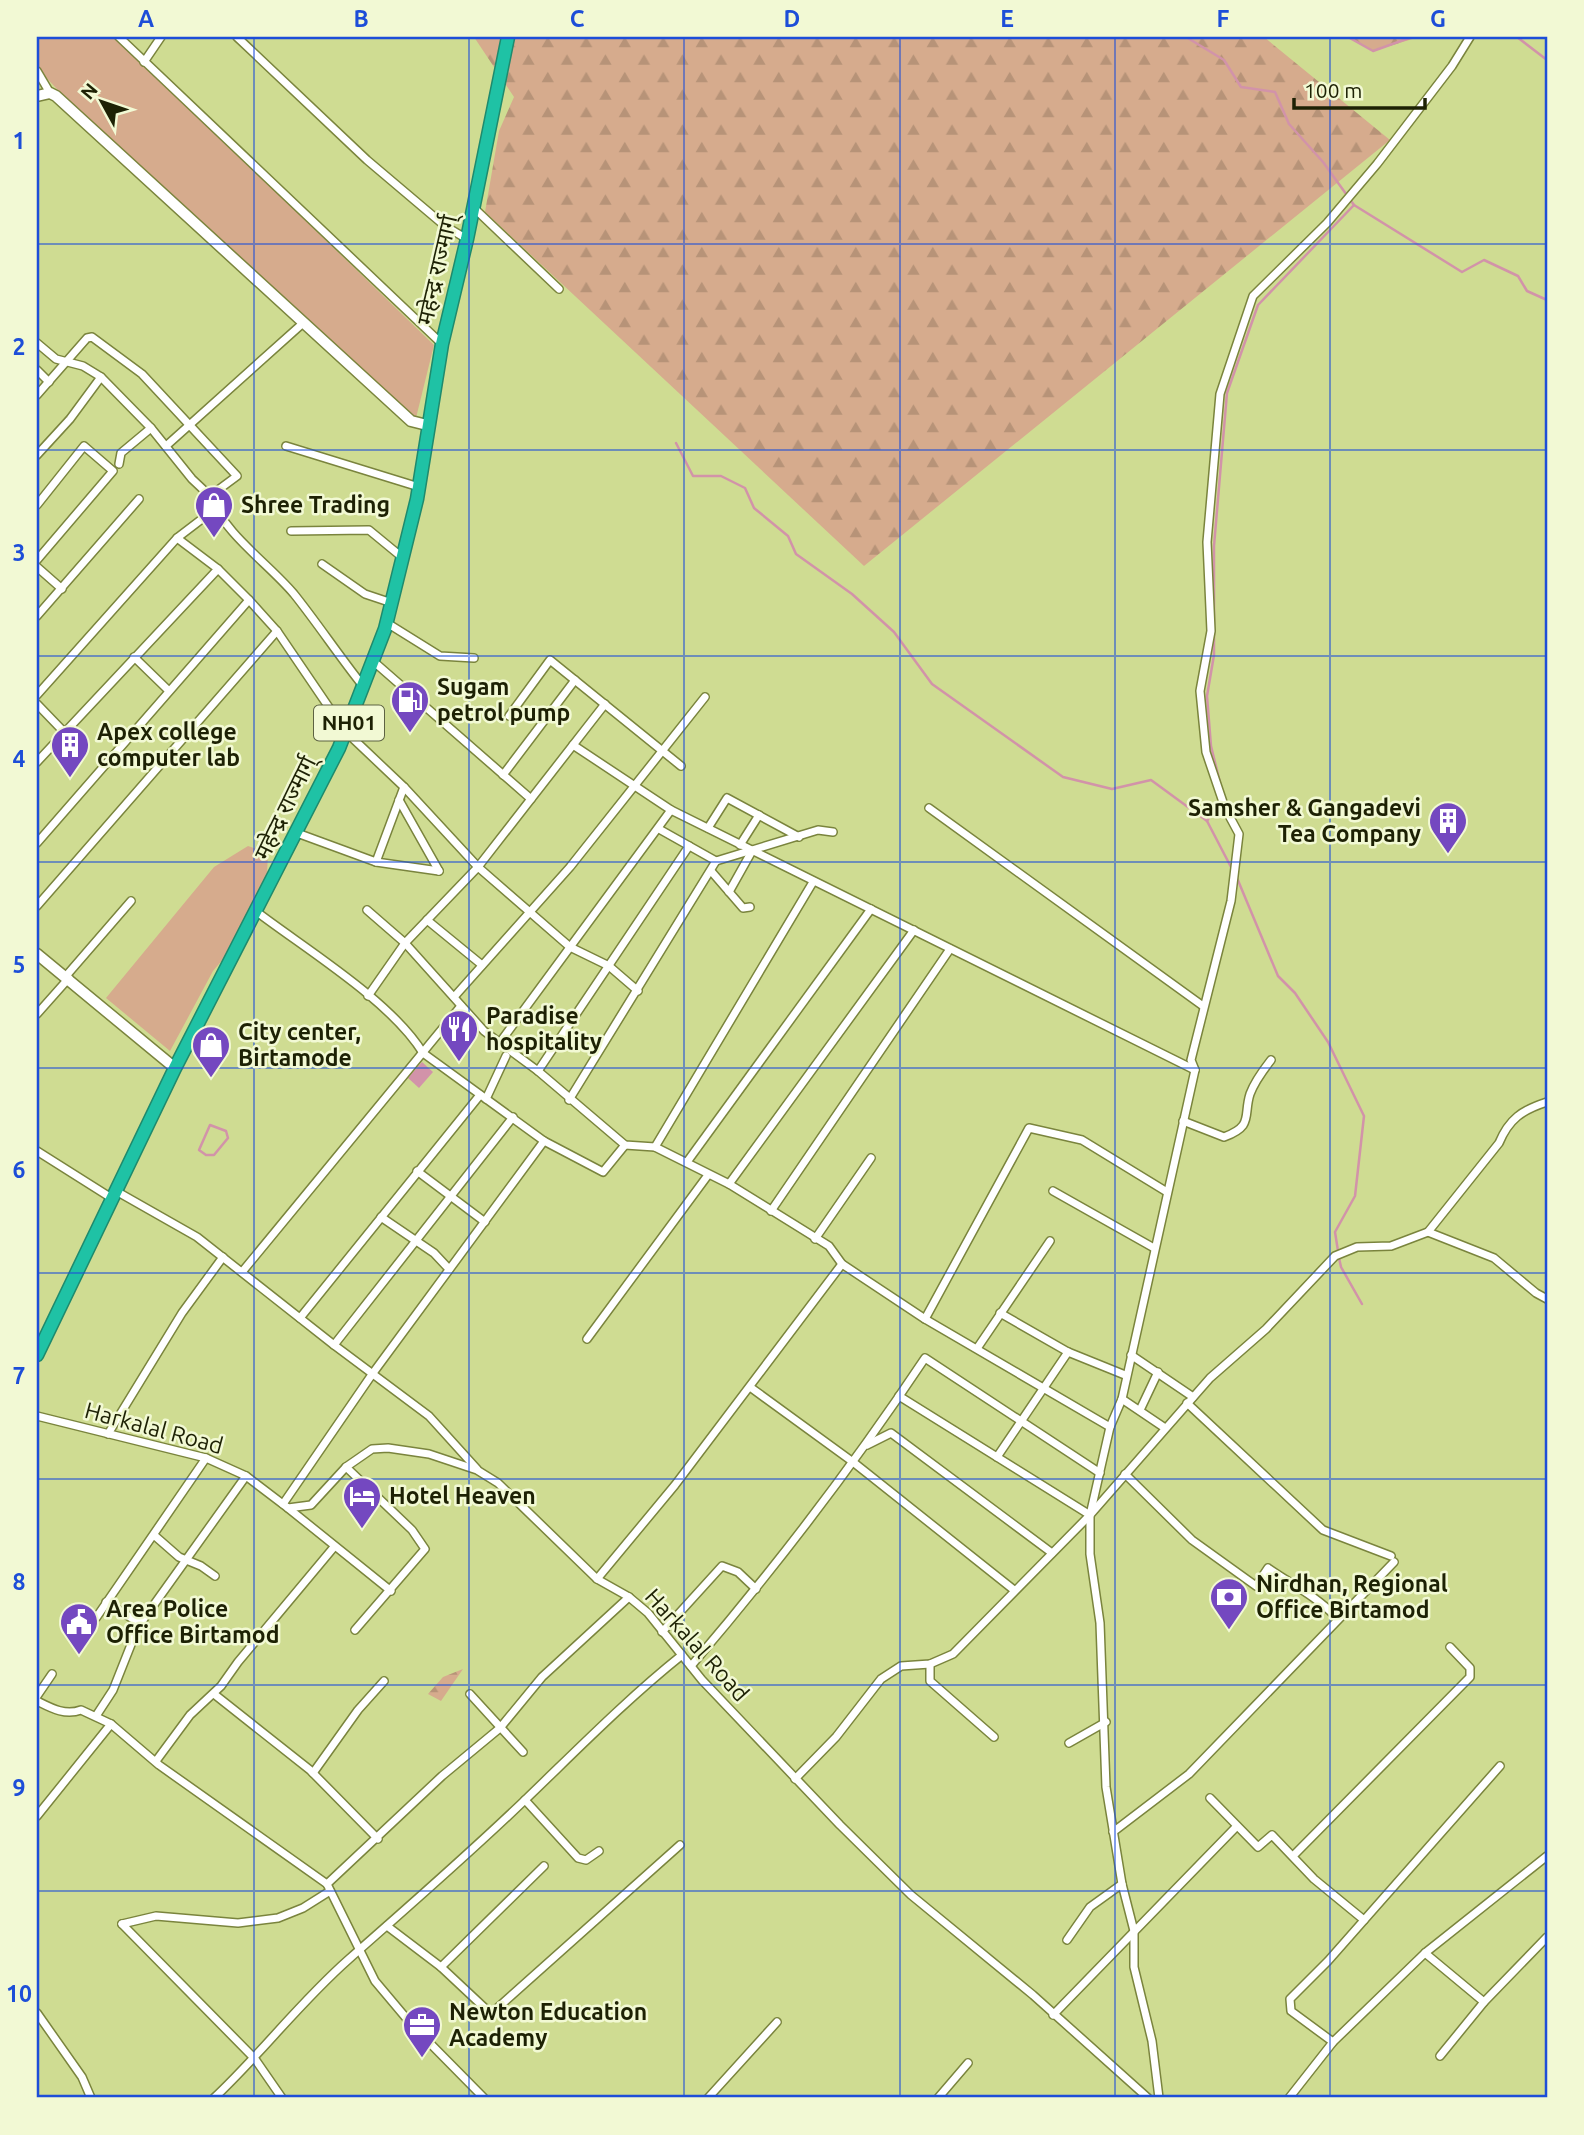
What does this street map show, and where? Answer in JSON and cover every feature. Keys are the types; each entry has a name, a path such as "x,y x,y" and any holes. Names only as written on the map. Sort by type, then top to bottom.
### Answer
{"highway":[{"name":"महेन्द्र राज्मार्ग्","path":"38,1348 175,1068 297,833 345,731 387,623 419,487 442,344 474,207 508,37"}],"street":[{"path":"119,37 442,344"},
{"path":"144,62 161,37"},
{"path":"237,37 367,160 445,226 467,239"},
{"path":"1159,2098 1152,2041 1134,1967 1134,1931 1122,1884 1106,1787 1106,1722 1100,1623 1090,1553 1090,1515 1110,1427 1122,1399 1195,1070 1191,1060 1231,901 1239,834 1225,808 1206,752 1200,691 1211,631 1207,542 1220,394 1253,296 1327,223 1452,66 1470,37"},
{"path":"37,71 50,93 302,324 411,421 427,425"},
{"path":"37,96 50,93"},
{"path":"474,207 559,289"},
{"path":"166,446 302,324"},
{"path":"37,395 69,362 82,344 92,337 142,374 191,425 213,453 237,475 210,496"},
{"path":"37,343 56,359 101,377 151,428 210,496 215,509 242,542 294,594 363,686"},
{"path":"37,370 49,382"},
{"path":"37,455 70,419 101,377"},
{"path":"119,464 121,453 151,428"},
{"path":"37,505 84,446 113,471 37,560"},
{"path":"286,446 419,487"},
{"path":"37,616 139,499"},
{"path":"37,695 177,538 215,509"},
{"path":"291,531 369,530 403,558"},
{"path":"177,538 218,569 249,600 277,631 345,731 404,787 478,867 570,947 609,966 638,991"},
{"path":"322,564 365,594 391,603"},
{"path":"37,567 62,589"},
{"path":"37,762 218,569"},
{"path":"37,843 249,600"},
{"path":"387,623 440,656 474,658"},
{"path":"37,906 277,631"},
{"path":"134,657 168,690"},
{"path":"509,716 550,660 681,766"},
{"path":"373,661 531,799"},
{"path":"503,775 575,680"},
{"path":"454,997 570,867 705,696"},
{"path":"37,704 64,732"},
{"path":"368,996 405,943 478,867 604,704"},
{"path":"573,745 671,810 1195,1070"},
{"path":"376,862 404,787"},
{"path":"708,828 727,799 799,836"},
{"path":"297,833 376,862 439,871 399,800"},
{"path":"929,808 1203,1006"},
{"path":"501,1041 671,810"},
{"path":"740,845 759,816"},
{"path":"659,829 716,862"},
{"path":"569,1100 716,862 818,830 833,832"},
{"path":"538,1071 689,846"},
{"path":"729,892 752,851"},
{"path":"711,870 743,908 750,907"},
{"path":"655,1147 813,881"},
{"path":"37,1014 131,901"},
{"path":"687,1162 871,909"},
{"path":"366,910 405,943 484,1031 501,1041 625,1145 655,1147 729,1184 829,1246 842,1264 925,1319 1110,1427"},
{"path":"257,912 368,996 411,1034 423,1054 544,1141 603,1172 625,1145"},
{"path":"427,920 482,965"},
{"path":"729,1184 914,930"},
{"path":"771,1211 950,949"},
{"path":"37,954 175,1068"},
{"path":"242,1272 461,1006"},
{"path":"300,1318 417,1171 483,1097 506,1056"},
{"path":"1183,1121 1224,1137 1238,1131 1247,1120 1251,1092 1270,1060"},
{"path":"795,1779 836,1737 881,1679 901,1667 930,1664 953,1654 1090,1515 1193,1396 1266,1329 1335,1256 1357,1247 1391,1246 1428,1232 1499,1143 1506,1126 1519,1113 1547,1102"},
{"path":"334,1345 513,1117"},
{"path":"925,1319 1029,1128 1082,1140 1167,1192"},
{"path":"391,1591 286,1506 373,1373 544,1141"},
{"path":"37,1151 115,1195 169,1219 223,1257 429,1416 477,1469"},
{"path":"815,1239 871,1158"},
{"path":"417,1171 485,1222"},
{"path":"587,1339 708,1175"},
{"path":"1053,1191 1154,1248"},
{"path":"381,1217 434,1253 449,1269"},
{"path":"1428,1232 1494,1258 1536,1293 1547,1298"},
{"path":"978,1348 1050,1241"},
{"path":"108,1434 182,1313 223,1257"},
{"path":"597,1580 750,1387 842,1264"},
{"path":"1000,1313 1068,1352 1125,1376"},
{"path":"997,1457 1068,1352"},
{"path":"1131,1354 1193,1396"},
{"path":"691,1666 756,1589 866,1445 925,1358 1100,1473"},
{"path":"1140,1410 1158,1372"},
{"path":"750,1387 853,1462 1014,1590"},
{"path":"899,1396 1090,1515"},
{"path":"1122,1399 1165,1428"},
{"path":"1113,1832 1189,1774 1392,1559 1323,1530 1187,1403"},
{"name":"Harkalal Road","path":"37,1416 206,1458 246,1476 286,1506 311,1505 361,1454 388,1448 420,1452 477,1469 498,1483 597,1580 629,1597 648,1613 691,1666 795,1779 911,1895 1033,1995 1148,2098"},
{"path":"866,1445 891,1433 1052,1553"},
{"path":"96,1618 155,1536 206,1458"},
{"path":"346,1467 412,1530 425,1549 355,1630"},
{"path":"1125,1474 1192,1540 1256,1586 1268,1568 1302,1592 1318,1599 1335,1616"},
{"path":"96,1716 114,1690 141,1624 246,1476"},
{"path":"155,1536 187,1560 215,1576"},
{"path":"156,1761 190,1715 214,1694 334,1547"},
{"path":"662,1632 722,1566 738,1572 756,1589"},
{"path":"282,2098 255,2059 122,1924 156,1916 238,1923 278,1918 328,1888 419,1797 500,1728 542,1677 629,1597"},
{"path":"106,1602 141,1624"},
{"path":"1293,1856 1469,1677 1470,1668 1450,1647"},
{"path":"214,2098 359,1951 525,1800 651,1680 682,1655"},
{"path":"930,1664 930,1681 994,1737"},
{"path":"52,1674 37,1698 55,1711 73,1713 81,1710 111,1724 156,1761 328,1888 349,1924 359,1951 375,1981 412,2025 484,2098"},
{"path":"313,1773 358,1710 384,1681"},
{"path":"214,1694 313,1773 379,1839"},
{"path":"470,1694 523,1752"},
{"path":"1069,1743 1106,1722"},
{"path":"37,1816 111,1724"},
{"path":"1334,2042 1292,2011 1290,1999 1500,1766"},
{"path":"1210,1798 1258,1847 1272,1835 1364,1920"},
{"path":"525,1800 578,1858 586,1860 599,1851"},
{"path":"1053,2015 1236,1826"},
{"path":"387,1926 441,1967 489,2012 494,2011 680,1845"},
{"path":"1290,2098 1334,2042 1425,1953 1547,1856"},
{"path":"441,1967 544,1866"},
{"path":"1067,1940 1090,1908 1122,1884"},
{"path":"1440,2056 1484,2001 1547,1937"},
{"path":"1425,1953 1484,2001"},
{"path":"37,2013 82,2077 91,2098"},
{"path":"708,2098 777,2022"},
{"path":"938,2098 968,2063"}],"green space":[{"path":"37,37 116,37 434,345 415,422 73,106 37,68"},
{"path":"474,37 1264,37 1390,140 864,566 485,212 499,131 514,97"},
{"path":"1348,37 1419,37 1373,51"},
{"path":"248,846 268,853 267,874 230,951 213,971 170,1051 106,998 214,867"},
{"path":"463,1669 441,1701 428,1694 443,1677"}],"shaded area":[{"path":"422,1062 433,1072 419,1088 408,1078"}],"waterway":[{"path":"1186,37 1224,60 1241,87 1275,92 1289,124 1323,162 1354,205 1462,272 1484,260 1518,276 1527,291 1547,300"},
{"path":"1348,37 1373,51 1412,37"},
{"path":"1517,37 1547,60"},
{"path":"1223,795 1211,746 1207,696 1214,655 1214,546 1227,393 1258,305 1354,205"},
{"path":"676,443 693,476 721,476 745,488 754,508 788,536 796,554 852,594 894,632 932,684 1063,777 1112,789 1151,780 1207,821 1232,869"},
{"path":"1207,821 1219,801"},
{"path":"1237,878 1278,976 1295,993 1328,1042 1364,1116 1355,1196 1335,1232 1338,1251"},
{"path":"210,1125 226,1131 228,1138 214,1155 206,1155 199,1150 210,1125"},
{"path":"1339,1258 1341,1267 1362,1304"}],"place":[{"name":"Shree Trading","path":"214,539"},
{"name":"Sugam petrol pump","path":"410,734"},
{"name":"Apex college computer lab","path":"70,779"},
{"name":"Samsher & Gangadevi Tea Company","path":"1448,855"},
{"name":"Paradise hospitality","path":"459,1063"},
{"name":"City center, Birtamode","path":"211,1079"},
{"name":"Hotel Heaven","path":"362,1530"},
{"name":"Nirdhan, Regional Office Birtamod","path":"1229,1631"},
{"name":"Area Police Office Birtamod","path":"79,1656"},
{"name":"Newton Education Academy","path":"422,2059"}]}
